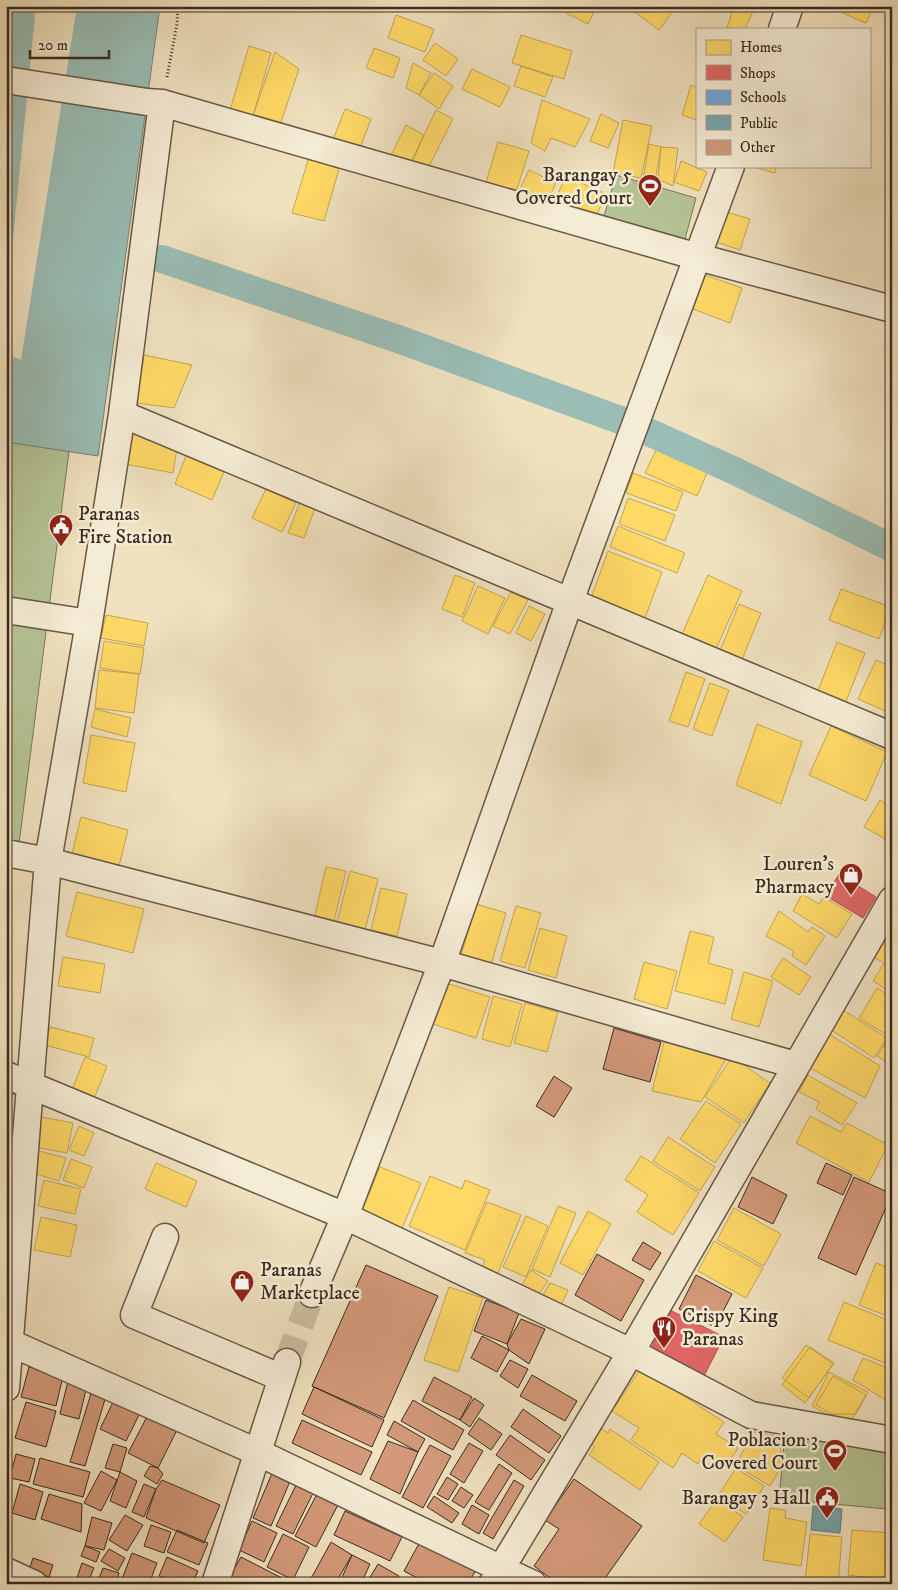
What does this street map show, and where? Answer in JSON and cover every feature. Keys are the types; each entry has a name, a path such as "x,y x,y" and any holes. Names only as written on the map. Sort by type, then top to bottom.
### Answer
{"street":[{"path":"782,28 790,6"},
{"path":"6,80 162,103 698,257 892,309"},
{"path":"6,1388 32,1086 48,861 89,623 122,414 162,103"},
{"path":"312,1294 442,963 570,601 730,168"},
{"path":"122,414 892,736"},
{"path":"6,610 89,623"},
{"path":"6,853 48,861 442,963 795,1065"},
{"path":"496,1575 631,1352 892,900"},
{"path":"6,1074 344,1216 631,1352 751,1415 892,1440"},
{"path":"165,1237 134,1315 285,1370 215,1584"},
{"path":"9,1342 257,1452 496,1575 533,1584"},
{"path":"6,1571 34,1584"}],"path":[{"path":"162,103 177,24 178,6"}],"green space":[{"name":"Barangay 5 Covered Court","path":"616,175 696,198 685,239 604,216"},
{"path":"6,442 69,451 19,844 6,843"},
{"name":"Poblacion 3 Covered Court","path":"785,1433 890,1446 887,1509 779,1499"}],"water":[{"path":"6,6 160,6 98,456 6,442"}],"pier":[{"path":"36,6 77,6 21,360 6,353 6,309"}],"building: Homes":[{"path":"569,6 597,6 588,24 566,13"},
{"path":"627,6 677,6 659,30"},
{"path":"734,6 755,7 745,28 727,28"},
{"path":"757,6 772,6 768,13"},
{"path":"826,6 874,6 866,23"},
{"path":"396,15 434,29 425,52 388,38"},
{"path":"521,35 572,51 564,79 512,63"},
{"path":"435,43 458,59 446,76 423,60"},
{"path":"249,46 271,53 253,116 230,110"},
{"path":"374,48 400,58 393,78 366,68"},
{"path":"275,52 299,69 280,125 253,116"},
{"path":"413,63 431,73 419,95 406,88"},
{"path":"521,66 553,77 545,97 514,86"},
{"path":"472,69 510,87 500,107 462,89"},
{"path":"434,73 453,86 439,109 419,95"},
{"path":"691,85 696,87 696,120 682,115"},
{"path":"542,100 590,119 575,147 551,138 545,151 531,143"},
{"path":"345,109 371,119 359,151 333,140"},
{"path":"436,110 453,119 427,170 411,162"},
{"path":"601,114 619,123 608,148 590,141"},
{"path":"623,120 652,126 641,178 613,173"},
{"path":"406,125 424,135 411,165 391,155"},
{"path":"498,142 529,151 516,192 486,182"},
{"path":"649,144 661,147 655,182 643,180"},
{"path":"661,147 678,148 673,186 658,179"},
{"path":"309,157 339,169 324,221 292,213"},
{"path":"681,161 707,172 699,191 674,182"},
{"path":"757,168 776,168 775,173"},
{"path":"529,170 556,183 546,204 519,191"},
{"path":"566,176 606,194 595,219 555,200"},
{"path":"723,211 750,219 740,250 713,241"},
{"path":"705,275 742,288 730,323 693,309"},
{"path":"144,355 192,365 174,408 137,403"},
{"path":"130,433 178,442 173,473 125,464"},
{"path":"658,446 709,469 697,496 645,473"},
{"path":"186,456 224,472 212,500 175,484"},
{"path":"633,473 683,492 676,511 626,493"},
{"path":"266,489 296,503 282,532 252,518"},
{"path":"628,498 675,515 665,541 619,524"},
{"path":"300,502 315,508 304,538 288,533"},
{"path":"618,526 685,553 677,573 610,547"},
{"path":"608,551 662,572 645,618 591,598"},
{"path":"455,575 475,583 462,617 442,609"},
{"path":"708,575 742,591 716,649 682,634"},
{"path":"478,586 505,598 488,634 462,621"},
{"path":"841,589 891,607 879,639 829,620"},
{"path":"511,592 528,600 510,634 493,626"},
{"path":"739,604 761,613 741,662 719,653"},
{"path":"529,606 545,614 531,641 516,633"},
{"path":"106,615 148,623 144,646 101,638"},
{"path":"104,641 144,648 140,674 100,668"},
{"path":"837,642 865,653 845,704 817,693"},
{"path":"876,660 892,667 892,714 858,699"},
{"path":"99,670 139,674 134,713 95,708"},
{"path":"686,672 705,679 688,727 669,721"},
{"path":"710,683 729,690 712,736 693,729"},
{"path":"95,709 131,718 127,737 91,727"},
{"path":"757,724 802,742 781,804 736,785"},
{"path":"831,726 887,752 866,801 809,775"},
{"path":"91,735 135,743 126,792 83,783"},
{"path":"880,800 892,807 892,836 889,841 864,827"},
{"path":"81,817 128,830 117,874 70,862"},
{"path":"326,867 346,871 332,929 313,924"},
{"path":"350,871 378,879 364,934 336,926"},
{"path":"381,888 407,894 397,936 371,930"},
{"path":"77,892 144,909 133,953 66,936"},
{"path":"802,894 819,904 824,897 852,914 837,938 793,911"},
{"path":"476,904 506,913 491,965 461,956"},
{"path":"516,906 541,913 525,968 500,961"},
{"path":"779,911 808,932 812,927 825,936 806,965 792,956 794,951 766,936"},
{"path":"892,926 892,993 873,981 884,963 872,956"},
{"path":"540,928 567,936 556,978 528,970"},
{"path":"690,931 714,937 708,963 733,970 725,1004 675,991"},
{"path":"63,957 105,964 100,993 58,986"},
{"path":"783,958 811,977 799,995 771,977"},
{"path":"644,962 677,971 667,1009 634,999"},
{"path":"744,972 773,981 759,1027 731,1019"},
{"path":"446,983 490,997 476,1038 433,1024"},
{"path":"877,988 892,997 892,1038 859,1018"},
{"path":"493,996 522,1004 510,1047 482,1039"},
{"path":"525,1003 558,1012 547,1052 514,1043"},
{"path":"843,1010 887,1038 874,1058 830,1029"},
{"path":"50,1027 94,1038 89,1057 45,1045"},
{"path":"829,1034 880,1066 865,1098 810,1068"},
{"path":"889,1038 892,1040 892,1066 877,1056"},
{"path":"664,1042 727,1057 701,1102 652,1091"},
{"path":"85,1057 107,1066 92,1104 70,1095"},
{"path":"732,1057 770,1083 744,1123 705,1097"},
{"path":"808,1075 857,1103 842,1125 816,1109 819,1102 799,1092"},
{"path":"706,1101 741,1124 715,1163 680,1139"},
{"path":"810,1116 841,1132 847,1123 888,1145 869,1182 796,1143"},
{"path":"41,1117 73,1123 67,1153 35,1147"},
{"path":"79,1126 94,1133 84,1156 69,1150"},
{"path":"668,1137 715,1167 700,1191 653,1161"},
{"path":"39,1151 66,1158 59,1181 33,1173"},
{"path":"641,1156 699,1193 673,1235 637,1212 648,1195 625,1180"},
{"path":"71,1159 92,1167 84,1188 63,1180"},
{"path":"156,1163 197,1181 186,1207 145,1189"},
{"path":"380,1167 421,1183 401,1231 361,1213"},
{"path":"430,1176 462,1189 465,1180 490,1190 465,1250 409,1226"},
{"path":"44,1180 81,1189 75,1214 38,1206"},
{"path":"487,1202 521,1215 496,1278 481,1272 485,1260 465,1253"},
{"path":"558,1206 576,1213 550,1277 532,1269"},
{"path":"734,1208 781,1234 764,1266 717,1240"},
{"path":"588,1211 611,1224 583,1275 560,1263"},
{"path":"526,1216 548,1226 526,1277 503,1267"},
{"path":"41,1217 77,1225 70,1257 34,1250"},
{"path":"714,1241 763,1268 746,1298 698,1271"},
{"path":"876,1263 892,1269 892,1318 859,1305"},
{"path":"531,1270 548,1281 537,1297 521,1286"},
{"path":"550,1283 568,1290 561,1306 541,1298"},
{"path":"449,1287 483,1298 458,1372 424,1360"},
{"path":"844,1302 892,1322 892,1366 828,1340"},
{"path":"806,1345 833,1364 809,1398 782,1378"},
{"path":"810,1347 834,1363 805,1403 782,1385"},
{"path":"863,1358 892,1370 892,1404 853,1380"},
{"path":"641,1368 724,1422 716,1434 738,1448 724,1469 703,1455 698,1464 682,1453 673,1468 631,1440 639,1428 612,1411"},
{"path":"829,1372 868,1392 856,1414 826,1414 812,1406"},
{"path":"833,1376 866,1395 849,1424 816,1405"},
{"path":"600,1428 608,1433 610,1429 659,1462 640,1490 589,1455 595,1447 590,1443"},
{"path":"754,1432 781,1437 780,1469 770,1486 735,1465"},
{"path":"736,1468 764,1486 746,1514 718,1496"},
{"path":"717,1499 743,1517 725,1542 699,1524"},
{"path":"770,1508 786,1510 785,1518 807,1522 801,1566 763,1560"},
{"path":"852,1530 892,1533 889,1580 848,1575"},
{"path":"810,1534 842,1537 838,1584 805,1582"}],"building: Shops":[{"name":"Louren's Pharmacy","path":"839,874 876,897 863,918 826,896"},
{"path":"670,1310 724,1337 703,1378 650,1351"}],"building: Schools":[{"path":"6,1090 14,1093 6,1112"}],"building: Public":[{"name":"Barangay 3 Hall","path":"813,1506 842,1509 840,1533 811,1530"}],"building: Other":[{"path":"614,1028 661,1042 650,1082 603,1069"},
{"path":"554,1076 572,1088 554,1117 536,1106"},
{"path":"826,1163 852,1175 843,1195 817,1183"},
{"path":"752,1177 787,1195 773,1224 738,1207"},
{"path":"854,1177 892,1194 856,1275 818,1258"},
{"path":"643,1242 661,1253 650,1270 632,1260"},
{"path":"597,1254 644,1280 621,1321 575,1295"},
{"path":"366,1265 438,1296 384,1418 312,1386"},
{"path":"696,1275 732,1294 715,1327 679,1309"},
{"path":"486,1300 519,1313 507,1344 474,1331"},
{"path":"521,1319 545,1329 529,1364 509,1350 507,1344"},
{"path":"482,1336 509,1350 497,1372 471,1358"},
{"path":"510,1360 528,1369 518,1388 500,1376"},
{"path":"29,1367 63,1376 56,1406 21,1397"},
{"path":"532,1375 577,1401 565,1421 520,1396"},
{"path":"434,1377 472,1397 460,1420 422,1401"},
{"path":"68,1381 87,1385 79,1419 60,1414"},
{"path":"93,1387 106,1396 85,1466 70,1462"},
{"path":"314,1387 384,1420 372,1447 302,1414"},
{"path":"116,1396 142,1409 126,1441 100,1429"},
{"path":"474,1398 484,1405 470,1427 460,1420"},
{"path":"413,1400 464,1430 453,1450 401,1421"},
{"path":"26,1402 56,1411 46,1447 15,1438"},
{"path":"523,1409 561,1436 549,1453 511,1427"},
{"path":"150,1411 179,1426 158,1468 128,1453"},
{"path":"479,1418 502,1434 491,1450 468,1434"},
{"path":"302,1420 372,1452 361,1475 292,1443"},
{"path":"394,1421 425,1439 418,1452 387,1435"},
{"path":"510,1435 545,1460 531,1480 496,1455"},
{"path":"388,1441 418,1452 400,1494 370,1479"},
{"path":"469,1443 483,1451 464,1483 450,1474"},
{"path":"113,1444 127,1448 120,1472 105,1468"},
{"path":"430,1445 451,1456 423,1508 402,1497"},
{"path":"16,1454 35,1459 29,1482 10,1478"},
{"path":"40,1458 90,1472 83,1497 33,1484"},
{"path":"499,1464 512,1473 489,1510 475,1502"},
{"path":"150,1466 158,1468 163,1474 157,1484 144,1476"},
{"path":"101,1471 117,1480 101,1511 84,1503"},
{"path":"273,1471 291,1479 271,1526 253,1518"},
{"path":"120,1472 137,1481 126,1508 110,1501"},
{"path":"447,1477 458,1484 448,1500 437,1494"},
{"path":"574,1479 642,1526 601,1584 558,1584 534,1566 559,1529 545,1520"},
{"path":"162,1480 220,1505 204,1543 146,1518 156,1489"},
{"path":"514,1480 524,1486 493,1539 483,1533"},
{"path":"298,1481 315,1489 293,1534 276,1526"},
{"path":"20,1484 43,1492 35,1520 12,1513"},
{"path":"144,1484 156,1489 144,1517 132,1512"},
{"path":"461,1487 473,1495 464,1508 452,1501"},
{"path":"318,1492 339,1503 316,1547 295,1536"},
{"path":"49,1494 82,1504 81,1532 41,1519"},
{"path":"434,1496 459,1513 452,1523 427,1507"},
{"path":"472,1505 489,1515 479,1534 462,1524"},
{"path":"345,1511 402,1537 390,1561 334,1535"},
{"path":"125,1515 143,1525 127,1551 109,1540"},
{"path":"92,1517 112,1523 104,1550 85,1546"},
{"path":"252,1521 277,1533 264,1562 239,1550"},
{"path":"151,1525 171,1532 164,1553 144,1546"},
{"path":"177,1530 208,1543 199,1565 167,1552"},
{"path":"283,1534 309,1547 293,1580 267,1567"},
{"path":"422,1538 477,1568 468,1584 428,1584 404,1571"},
{"path":"331,1542 352,1555 335,1584 308,1584"},
{"path":"85,1546 100,1552 96,1562 81,1556"},
{"path":"109,1549 125,1558 118,1571 101,1561"},
{"path":"132,1553 157,1563 149,1584 120,1584"},
{"path":"352,1555 370,1564 361,1584 339,1584"},
{"path":"167,1557 198,1571 192,1584 176,1584 159,1576"},
{"path":"241,1557 282,1578 279,1584 226,1584"},
{"path":"33,1558 53,1565 49,1577 29,1570"},
{"path":"82,1563 94,1568 87,1584 75,1584"},
{"path":"378,1564 399,1576 395,1584 366,1584"},
{"path":"103,1568 119,1573 116,1584 97,1584"}],"waterway":[{"path":"162,259 398,339 620,420"},
{"path":"644,430 735,471 892,548"}],"tunnel":[{"path":"287,1362 312,1294"}],"place":[{"name":"Barangay 5 Covered Court","path":"650,207"},
{"name":"Paranas Fire Station","path":"61,547"},
{"name":"Louren's Pharmacy","path":"851,896"},
{"name":"Paranas Marketplace","path":"242,1303"},
{"name":"Crispy King Paranas","path":"664,1349"},
{"name":"Poblacion 3 Covered Court","path":"835,1472"},
{"name":"Barangay 3 Hall","path":"827,1519"}]}
